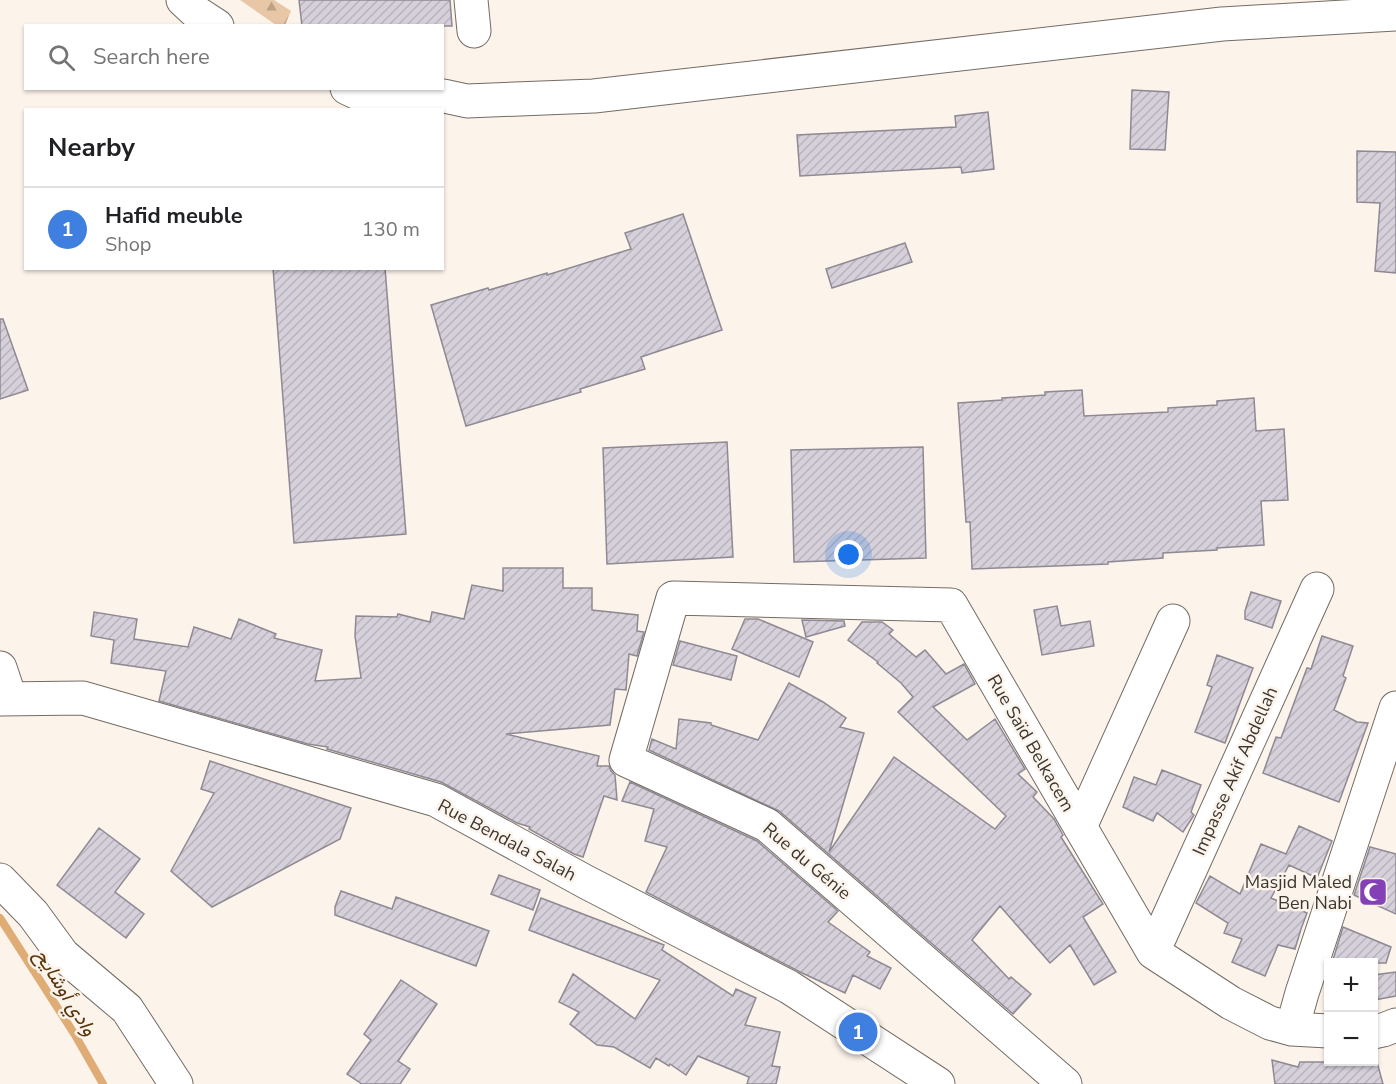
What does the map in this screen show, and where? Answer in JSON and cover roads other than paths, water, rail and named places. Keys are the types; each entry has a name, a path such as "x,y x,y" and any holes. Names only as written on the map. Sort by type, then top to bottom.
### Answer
{"street":[{"path":"183,0 197,13 215,24"},
{"path":"351,90 362,95 444,96 466,101 594,96 1222,24 1396,14"},
{"name":"Impasse Akif Abdellah","path":"1153,952 1317,589"},
{"name":"Rue Saïd Belkacem","path":"673,598 951,604 1153,952 1231,1003 1270,1023 1292,1029 1324,1031"},
{"name":"Rue du Génie","path":"673,598 626,760 767,825 1065,1084"},
{"path":"1080,827 1173,621"},
{"name":"Rue Bendala Salah","path":"3,688 83,698 436,800 586,882 789,987 938,1084"},
{"path":"1292,1029 1396,708"},
{"path":"0,880 33,914 63,955 127,1009 176,1084"},
{"path":"1378,1031 1396,1025"}],"waterway":[{"name":"وادي أوشايح","path":"0,918 75,1035 103,1084"}],"place":[{"name":"Masjid Maled Ben Nabi","path":"1373,892"},
{"name":"Hafid meuble","path":"858,1032"}]}
